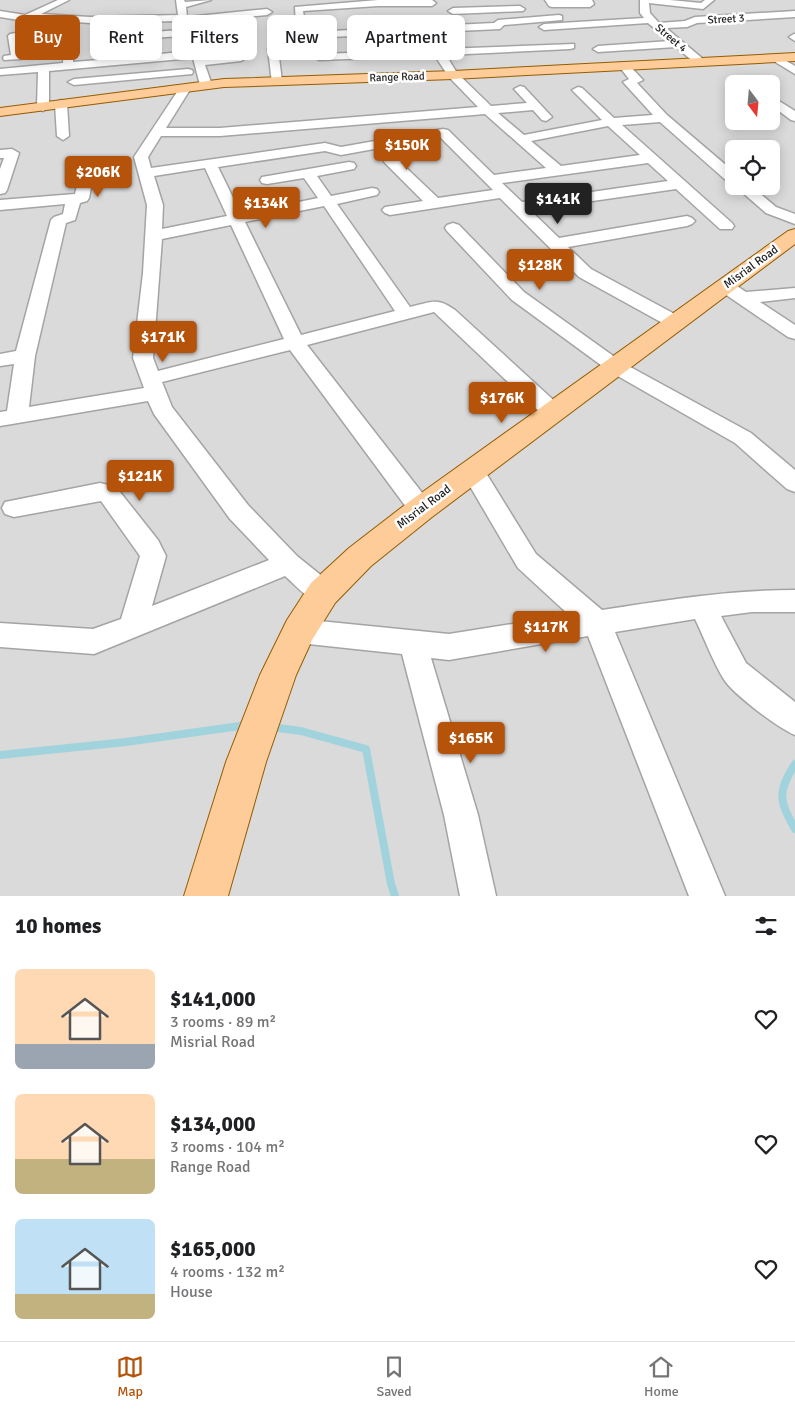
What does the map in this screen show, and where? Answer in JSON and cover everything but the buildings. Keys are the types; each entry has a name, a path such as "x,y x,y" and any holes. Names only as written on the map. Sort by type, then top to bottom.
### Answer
{"main road":[{"name":"Range Road","path":"0,112 123,96 186,80 206,85 453,75 795,57"},
{"name":"Misrial Road","path":"206,896 246,762 278,675 299,631 323,593 360,557 421,509 675,322 734,292 795,235"}],"street":[{"path":"31,15 65,0"},
{"path":"182,15 180,2 208,0"},
{"path":"549,0 552,4 598,11"},
{"path":"572,7 590,4 587,0"},
{"path":"651,20 644,0 703,6 710,0"},
{"path":"293,2 418,3 434,1"},
{"path":"454,6 478,2"},
{"path":"255,4 274,3"},
{"path":"276,81 273,49 281,44 298,42 301,28 298,9 312,3"},
{"path":"418,3 422,15"},
{"path":"781,5 789,8 783,9 795,13"},
{"path":"454,6 474,11 521,9"},
{"path":"572,7 592,24"},
{"path":"465,16 475,16 474,11"},
{"path":"241,15 268,12"},
{"path":"763,12 792,31"},
{"name":"Street 3","path":"526,29 651,20 687,24 695,20 763,12 795,13"},
{"path":"0,14 15,16"},
{"path":"80,25 87,15"},
{"path":"80,17 87,15 172,28"},
{"path":"465,29 500,26 498,23 559,18"},
{"name":"Street 4","path":"651,20 676,38 699,61"},
{"path":"8,25 15,22"},
{"path":"476,28 486,48"},
{"path":"117,61 115,37 172,31"},
{"path":"15,35 13,36 15,52"},
{"path":"598,49 676,38"},
{"path":"465,49 570,42"},
{"path":"0,59 15,57"},
{"path":"776,58 795,71"},
{"path":"0,72 117,61 172,59"},
{"path":"68,60 68,65"},
{"path":"199,60 206,85"},
{"path":"444,60 453,75 488,110 558,171"},
{"path":"623,65 637,80 629,82 663,118 725,172"},
{"path":"43,107 39,82 44,67"},
{"path":"122,78 123,96"},
{"path":"74,82 122,78 186,80 141,157 155,205 143,358 162,409 239,512 288,563 323,593"},
{"path":"520,90 546,117"},
{"path":"578,90 678,184 726,226"},
{"path":"61,104 63,136"},
{"path":"157,132 220,132 535,106"},
{"path":"780,106 795,117"},
{"path":"521,139 611,122 663,118"},
{"path":"145,173 325,147 343,150 442,133 585,273 675,322"},
{"path":"0,190 6,154"},
{"path":"419,154 390,160 435,204"},
{"path":"491,180 651,158"},
{"path":"0,205 79,200 83,197 89,162"},
{"path":"210,164 295,342 421,509"},
{"path":"268,180 349,166"},
{"path":"308,173 406,314"},
{"path":"518,207 678,184"},
{"path":"153,236 372,192"},
{"path":"390,210 504,193"},
{"path":"753,195 771,210 795,219"},
{"path":"71,200 73,202 70,217 59,220 8,418 154,386 295,342 437,306 448,314 553,412"},
{"path":"555,244 687,221"},
{"path":"453,228 518,296 616,367 743,438 795,483"},
{"path":"734,292 795,294"},
{"path":"734,292 795,333"},
{"path":"0,360 25,356"},
{"path":"473,470 527,561 598,623 707,896"},
{"path":"14,508 100,492 108,494 149,547 153,556 132,627"},
{"path":"0,635 94,642 288,563"},
{"path":"299,631 449,647 702,606 752,600 795,601"},
{"path":"702,606 736,672 764,697 795,720"},
{"path":"414,644 461,815 478,896"}],"shaded area":[{"path":"0,0 795,0 795,896 0,896"}],"waterway":[{"path":"0,755 126,742 247,725"},
{"path":"271,727 301,731 366,749 391,884 395,896"},
{"path":"795,764 785,782 782,796 786,811 795,829"}]}
